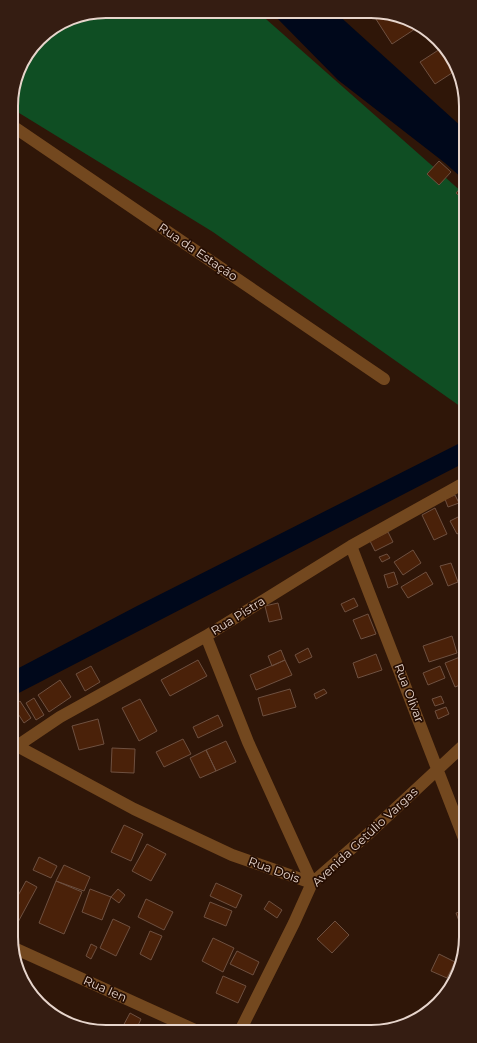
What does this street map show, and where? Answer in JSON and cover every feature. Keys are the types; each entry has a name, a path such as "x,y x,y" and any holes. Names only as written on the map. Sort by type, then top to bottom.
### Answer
{"street":[{"name":"Rua da Estação","path":"18,130 384,379"},
{"name":"Rua Pistra","path":"18,747 60,717 206,636 351,546 459,486"},
{"name":"Rua Olivar","path":"351,546 459,825"},
{"name":"Rua Dois","path":"206,636 248,742 312,883"},
{"name":"Avenida Getúlio Vargas","path":"243,1025 312,883 355,846 459,749"},
{"name":"Rua Dois","path":"18,751 134,809 232,855 312,883"},
{"name":"Rua Ien","path":"19,950 184,1025"}],"green space":[{"path":"100,18 265,18 459,189 459,405 213,232 18,112 18,100 25,72 40,48 53,36 72,25"}],"water":[{"path":"277,18 342,18 459,124 459,175 445,163 338,80"},
{"path":"459,444 459,466 18,693 18,668 137,606"}],"building":[{"path":"375,18 399,23 414,30 392,44"},
{"path":"438,50 452,73 435,84 420,62"},
{"path":"439,161 451,172 439,185 427,174"},
{"path":"455,495 459,503 448,507 445,499"},
{"path":"435,508 447,534 434,540 422,515"},
{"path":"459,516 459,533 457,534 450,521"},
{"path":"388,532 393,542 375,551 370,541"},
{"path":"413,550 421,563 403,575 394,562"},
{"path":"387,554 390,558 382,562 379,557"},
{"path":"451,563 458,582 448,586 440,566"},
{"path":"394,572 398,584 388,588 384,575"},
{"path":"426,572 433,584 408,598 401,587"},
{"path":"354,598 358,606 345,612 341,604"},
{"path":"278,603 282,619 269,622 265,606"},
{"path":"368,614 376,634 361,639 353,620"},
{"path":"452,636 457,653 429,662 423,646"},
{"path":"308,648 312,657 299,663 295,655"},
{"path":"281,650 285,660 272,666 268,656"},
{"path":"376,654 382,670 358,678 353,663"},
{"path":"459,657 459,685 455,687 445,663"},
{"path":"198,660 207,676 170,696 161,680"},
{"path":"285,660 292,675 256,690 250,675"},
{"path":"91,666 100,682 85,691 76,674"},
{"path":"440,666 445,678 428,685 423,673"},
{"path":"60,680 71,697 49,712 38,695"},
{"path":"290,689 296,707 263,716 258,698"},
{"path":"324,689 327,693 316,699 314,694"},
{"path":"441,696 444,703 435,706 432,699"},
{"path":"34,698 44,715 36,720 26,703"},
{"path":"140,699 157,731 139,741 122,708"},
{"path":"20,701 31,718 24,723 18,714 18,702"},
{"path":"446,707 449,714 438,719 435,711"},
{"path":"218,715 223,726 198,738 193,727"},
{"path":"98,719 104,744 79,750 72,726"},
{"path":"183,739 191,754 164,767 156,752"},
{"path":"226,741 236,762 216,771 206,750"},
{"path":"112,748 135,749 134,773 111,772"},
{"path":"206,750 216,771 200,778 190,758"},
{"path":"124,825 143,834 131,861 111,852"},
{"path":"147,844 166,854 151,881 132,871"},
{"path":"39,857 57,866 51,878 33,870"},
{"path":"64,865 90,877 84,891 56,881"},
{"path":"26,881 37,887 18,922 18,896"},
{"path":"56,881 82,892 64,934 39,923"},
{"path":"216,883 242,895 236,908 210,896"},
{"path":"90,889 111,897 102,920 82,912"},
{"path":"118,889 125,895 119,903 111,897"},
{"path":"146,899 173,912 164,930 138,917"},
{"path":"269,901 282,910 277,918 264,909"},
{"path":"210,902 232,911 226,926 204,917"},
{"path":"459,912 459,921 456,913"},
{"path":"113,919 130,927 116,956 100,948"},
{"path":"335,921 349,935 332,953 317,939"},
{"path":"150,931 162,936 151,960 140,954"},
{"path":"213,938 234,948 223,972 202,961"},
{"path":"91,944 97,947 91,959 86,956"},
{"path":"237,951 259,962 253,975 230,964"},
{"path":"439,954 455,962 447,978 431,971"},
{"path":"223,976 246,986 238,1003 216,993"},
{"path":"130,1013 141,1019 138,1025 124,1025"}]}
